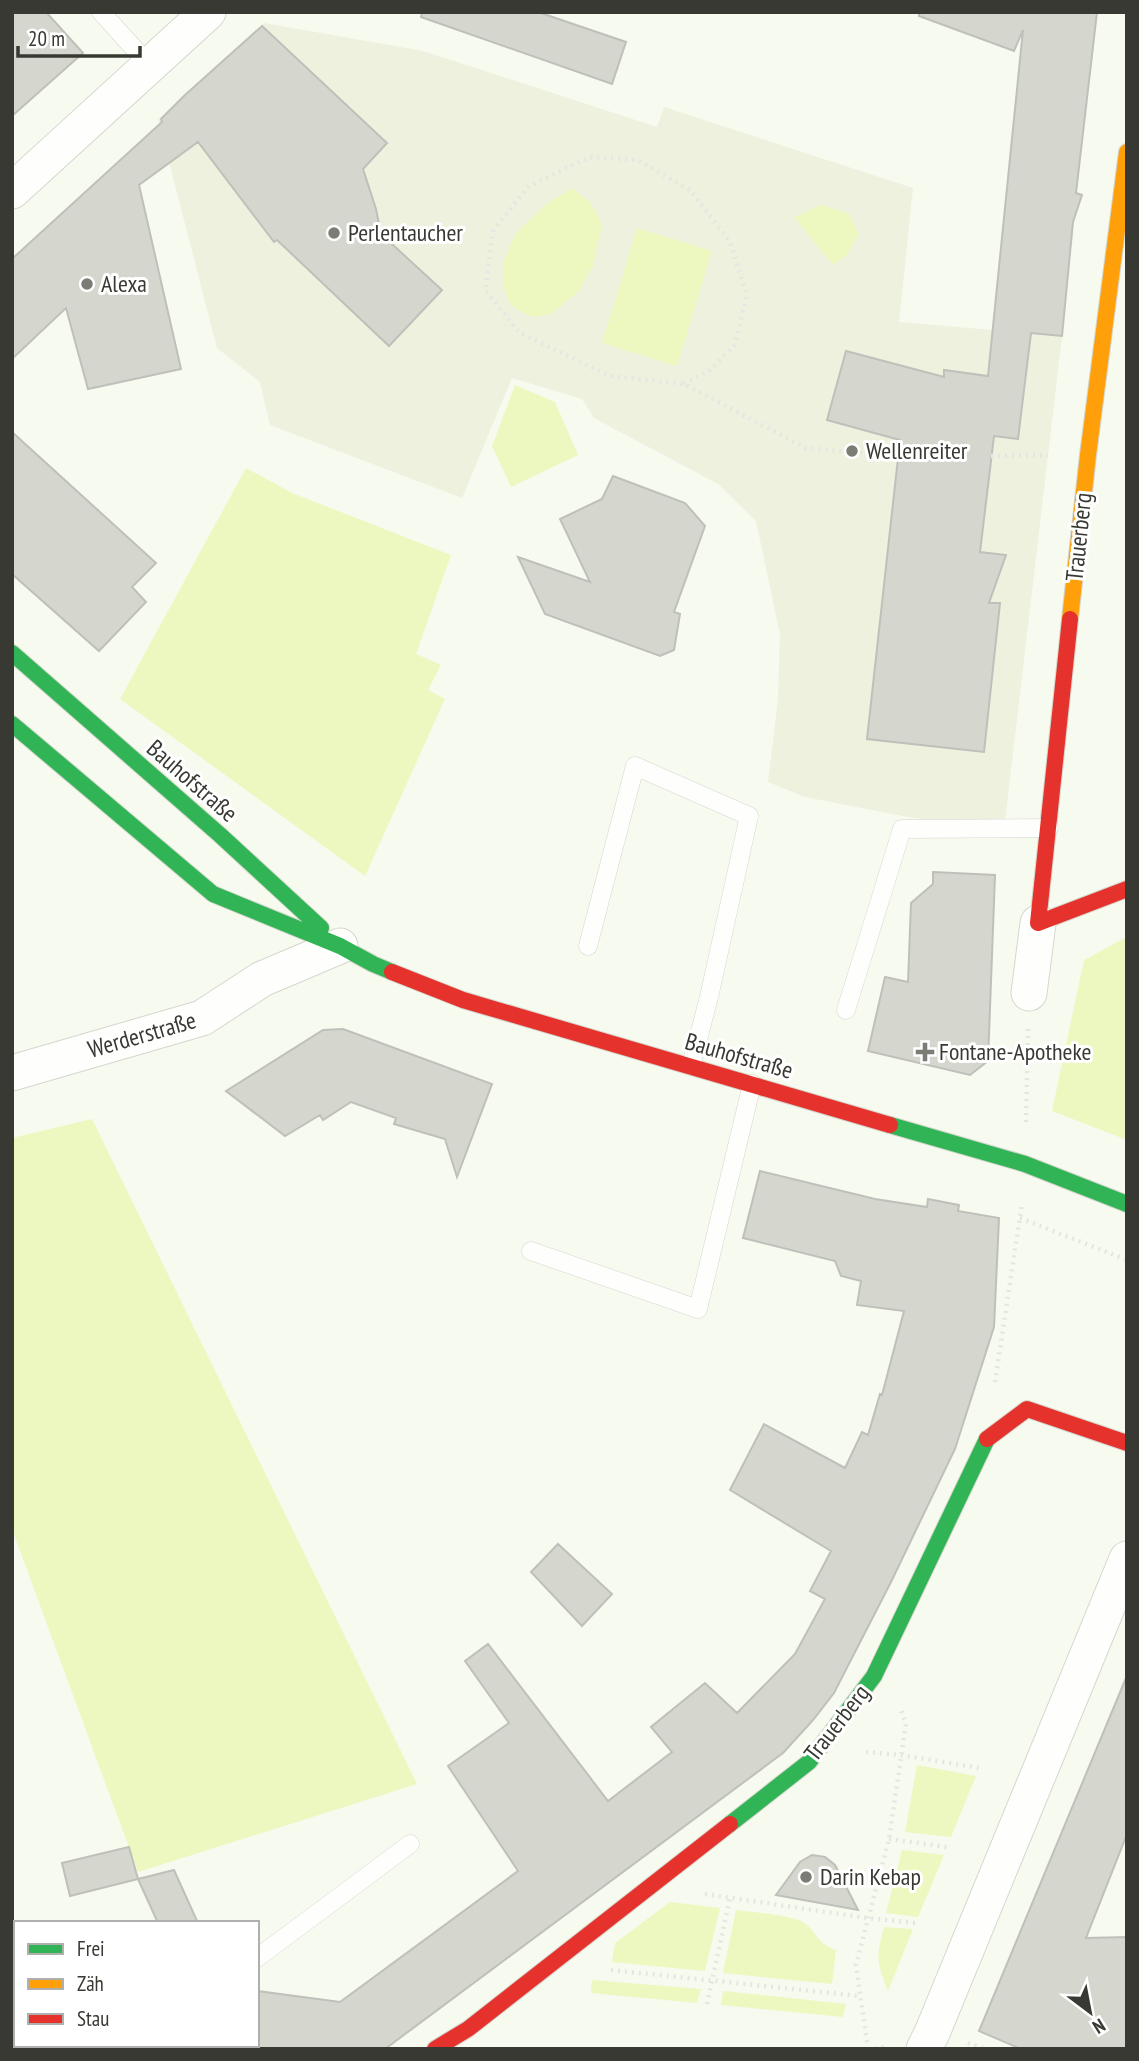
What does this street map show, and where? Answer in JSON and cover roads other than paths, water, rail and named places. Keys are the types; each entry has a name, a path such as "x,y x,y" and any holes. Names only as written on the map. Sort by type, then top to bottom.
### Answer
{"street":[{"path":"12,191 208,12"},
{"name":"Trauerberg","path":"1029,993 1088,455 1127,152"},
{"name":"Bauhofstraße","path":"12,653 220,835 340,946"},
{"name":"Bauhofstraße","path":"12,724 213,894 340,946 373,964 463,1000 1025,1164 1127,1204"},
{"path":"1038,923 1127,889"},
{"name":"Werderstraße","path":"12,1073 202,1018 262,979 340,946"},
{"path":"1027,1409 1127,1443"},
{"name":"Trauerberg","path":"435,2049 468,2029 810,1762 874,1676 987,1438 1027,1409"},
{"path":"924,2049 1127,1559"}],"lane":[{"path":"101,12 150,66"},
{"path":"588,946 635,766 749,816 691,1066"},
{"path":"846,1010 902,829 1049,828"},
{"path":"531,1251 698,1309 752,1084"},
{"path":"1027,1409 1030,1389"},
{"path":"259,1957 410,1844"}],"place":[{"name":"Perlentaucher","path":"334,233"},
{"name":"Alexa","path":"87,284"},
{"name":"Wellenreiter","path":"852,451"},
{"name":"Fontane-Apotheke","path":"925,1052"},
{"name":"Darin Kebap","path":"806,1877"}]}
